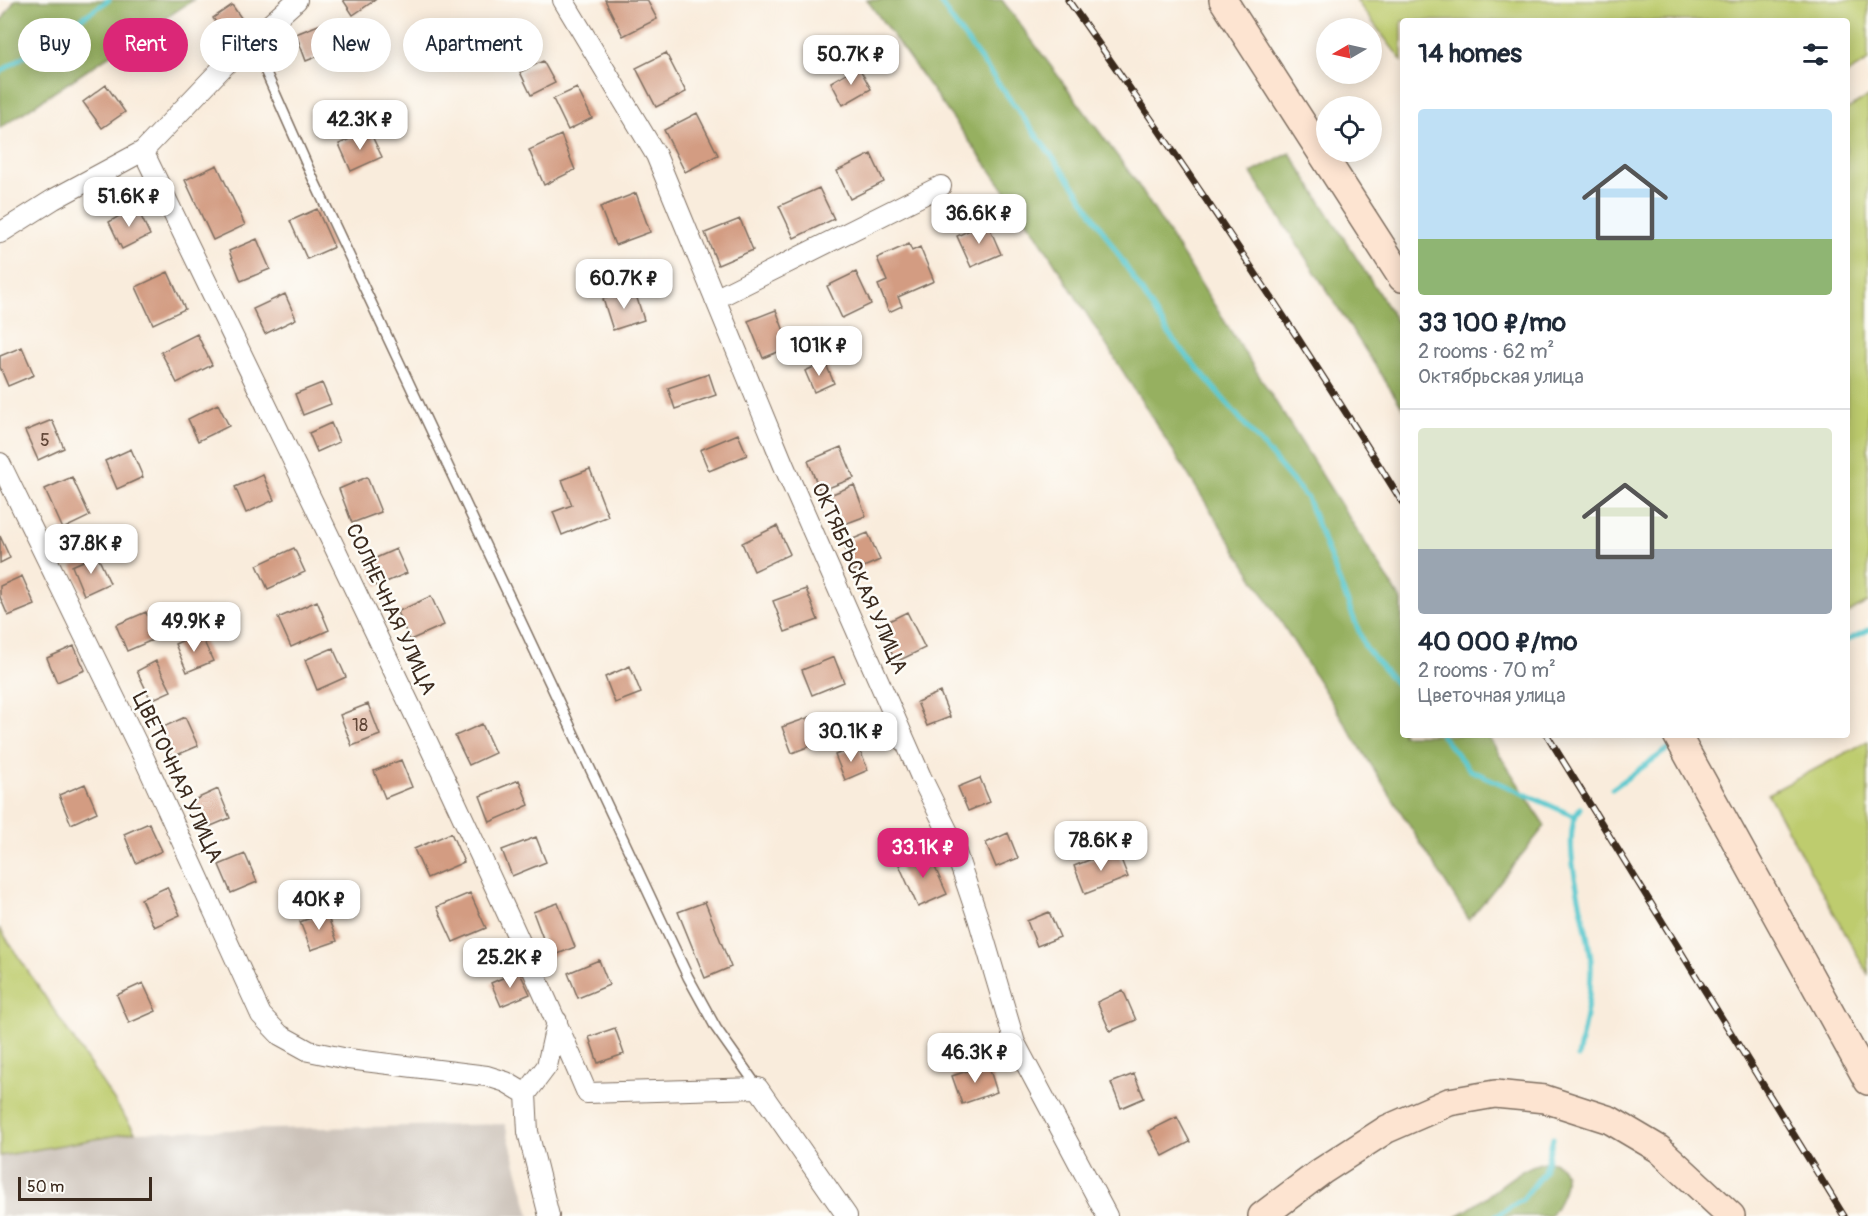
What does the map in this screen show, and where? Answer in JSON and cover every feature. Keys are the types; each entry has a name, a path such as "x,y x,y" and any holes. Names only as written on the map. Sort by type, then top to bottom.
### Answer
{"street":[{"path":"277,18 297,0"},
{"name":"ОКТЯБРЬСКАЯ УЛИЦА","path":"563,0 656,155 784,466 907,745 951,838 978,918 1015,1043 1107,1216"},
{"path":"1223,0 1400,275"},
{"path":"0,233 54,199 142,151 218,72"},
{"name":"СОЛНЕЧНАЯ УЛИЦА","path":"142,151 330,536 587,1093 758,1088"},
{"path":"715,299 941,186"},
{"name":"ЦВЕТОЧНАЯ УЛИЦА","path":"0,463 143,756 261,1015 280,1035 309,1051 348,1059 487,1076 506,1082 526,1094"},
{"path":"1679,738 1868,1081"},
{"path":"549,1216 528,1132 526,1094 547,1066 556,1022"},
{"path":"758,1088 847,1216"},
{"path":"1262,1216 1322,1171 1387,1130 1449,1102 1495,1094 1545,1099 1610,1120 1659,1149 1731,1216"}],"lane":[{"path":"266,72 315,183 683,967 716,1028 758,1088"}],"shaded area":[{"path":"505,1124 530,1216 0,1216 0,1156 135,1132"}],"green space":[{"path":"15,0 193,0 166,18 103,18 103,60 91,68 91,18 18,18 18,72 84,72 0,128 0,23"},
{"path":"867,0 1002,0 1135,180 1400,598 1400,738 1489,738 1545,826 1469,920 1035,232"},
{"path":"1356,0 1868,0 1868,61 1850,72 1850,18 1400,18 1400,58 1382,34 1382,18 1370,18"},
{"path":"1868,97 1868,602 1850,612 1850,108"},
{"path":"1290,153 1400,327 1400,404 1251,173"},
{"path":"1868,741 1868,974 1768,794"},
{"path":"0,929 135,1132 0,1156"},
{"path":"1548,1161 1563,1169 1565,1176 1563,1193 1550,1216 1456,1216 1468,1210 1523,1170"}],"building":[{"path":"343,0 375,0 353,15"},
{"path":"605,0 647,0 657,19 623,36"},
{"path":"232,5 241,18 213,18"},
{"path":"311,28 311,59 306,61 299,42 299,33"},
{"path":"666,53 686,92 656,107 636,68"},
{"path":"543,61 555,83 531,95 520,72 543,72"},
{"path":"858,66 871,89 843,105 831,82"},
{"path":"106,85 125,112 102,128 83,102"},
{"path":"577,88 592,118 568,130 553,99"},
{"path":"697,113 718,155 685,172 664,130"},
{"path":"369,130 382,157 351,171 339,144"},
{"path":"561,135 575,170 544,185 529,150"},
{"path":"871,154 884,182 850,199 837,171"},
{"path":"217,165 245,225 213,240 185,180"},
{"path":"819,188 834,219 794,238 779,206"},
{"path":"636,193 650,232 615,245 600,207"},
{"path":"136,206 150,235 122,249 109,222"},
{"path":"317,209 334,247 307,259 290,221"},
{"path":"740,219 753,250 718,265 705,233"},
{"path":"987,222 1001,254 971,267 957,236"},
{"path":"257,239 270,269 241,281 229,251"},
{"path":"909,244 912,251 920,247 934,281 898,297 902,306 889,312 878,285 887,281 877,258"},
{"path":"168,272 185,309 153,324 136,287"},
{"path":"856,272 871,304 842,318 827,286"},
{"path":"634,289 644,320 613,330 603,299"},
{"path":"285,294 296,319 265,334 253,309"},
{"path":"776,310 790,347 763,358 748,321"},
{"path":"197,334 212,365 177,383 161,352"},
{"path":"22,347 34,375 8,386 0,367 0,356"},
{"path":"825,362 834,383 814,392 805,371"},
{"path":"709,374 716,395 675,409 668,388"},
{"path":"322,383 331,404 303,415 295,394"},
{"path":"218,404 229,426 198,441 188,419"},
{"path":"52,420 64,448 38,460 25,431"},
{"path":"331,423 339,442 317,452 309,433"},
{"path":"738,434 747,455 709,471 700,450"},
{"path":"841,447 854,478 820,491 808,461"},
{"path":"131,449 143,477 117,489 105,461"},
{"path":"590,469 608,516 562,535 553,512 572,505 562,480"},
{"path":"263,475 274,500 246,513 235,487"},
{"path":"72,477 90,516 63,529 45,489"},
{"path":"367,477 381,512 352,523 339,489"},
{"path":"854,485 866,516 842,525 830,495"},
{"path":"777,526 790,554 754,571 742,543"},
{"path":"868,533 880,560 854,571 843,543"},
{"path":"0,536 10,558 0,563"},
{"path":"294,548 305,572 268,589 257,565"},
{"path":"396,549 407,573 377,586 367,562"},
{"path":"97,555 110,583 84,595 72,566"},
{"path":"22,576 35,605 8,616 0,597 0,586"},
{"path":"806,589 818,620 785,632 773,601"},
{"path":"431,596 444,625 410,640 397,612"},
{"path":"317,601 329,630 291,647 278,618"},
{"path":"146,612 157,638 127,651 116,625"},
{"path":"907,612 925,648 896,662 879,626"},
{"path":"200,633 213,661 187,672 175,644"},
{"path":"74,646 85,670 57,682 47,658"},
{"path":"333,648 346,677 317,690 305,660"},
{"path":"834,657 844,682 812,695 802,670"},
{"path":"156,661 171,691 151,700 137,671"},
{"path":"630,666 641,693 615,703 605,677"},
{"path":"940,692 950,717 927,726 917,702"},
{"path":"368,704 380,735 352,746 340,715"},
{"path":"813,716 823,741 792,753 782,727"},
{"path":"185,717 198,746 172,757 159,729"},
{"path":"482,724 495,753 469,765 455,736"},
{"path":"858,746 868,770 845,780 835,755"},
{"path":"401,760 412,787 385,798 374,771"},
{"path":"980,778 990,802 968,811 958,787"},
{"path":"519,780 529,805 490,822 480,796"},
{"path":"85,784 97,812 71,824 59,795"},
{"path":"218,789 230,818 204,829 192,801"},
{"path":"149,823 162,851 136,863 124,834"},
{"path":"451,833 464,862 427,878 414,849"},
{"path":"1008,833 1018,858 996,867 986,843"},
{"path":"536,837 546,862 512,876 502,850"},
{"path":"1117,849 1128,877 1085,894 1074,866"},
{"path":"928,852 947,894 918,907 899,865"},
{"path":"245,854 257,882 231,893 219,865"},
{"path":"167,887 180,915 154,927 141,899"},
{"path":"470,893 486,928 453,942 437,907"},
{"path":"705,902 731,967 705,978 678,912"},
{"path":"558,903 575,947 550,957 533,912"},
{"path":"326,912 337,941 311,950 300,922"},
{"path":"1049,912 1060,937 1037,946 1027,921"},
{"path":"599,960 609,985 578,998 568,973"},
{"path":"519,971 530,994 501,1006 491,983"},
{"path":"143,983 156,1011 129,1023 117,995"},
{"path":"1123,990 1136,1020 1110,1031 1097,1002"},
{"path":"615,1028 624,1054 598,1063 589,1037"},
{"path":"988,1064 997,1092 962,1104 952,1076"},
{"path":"1134,1074 1144,1098 1121,1108 1111,1083"},
{"path":"1177,1117 1190,1142 1163,1156 1149,1131"}],"waterway":[{"path":"0,72 109,0"},
{"path":"939,0 1079,193 1171,337 1307,498 1365,647 1400,689"},
{"path":"1850,639 1868,630"},
{"path":"1443,738 1470,770 1574,816"},
{"path":"1612,789 1668,749"},
{"path":"1578,1057 1591,973 1589,945 1572,860 1571,840 1574,822 1580,808"},
{"path":"1496,1216 1522,1200 1544,1172 1553,1138"}],"railway":[{"path":"1068,0 1239,248 1400,499"},
{"path":"1549,738 1844,1216"}]}
